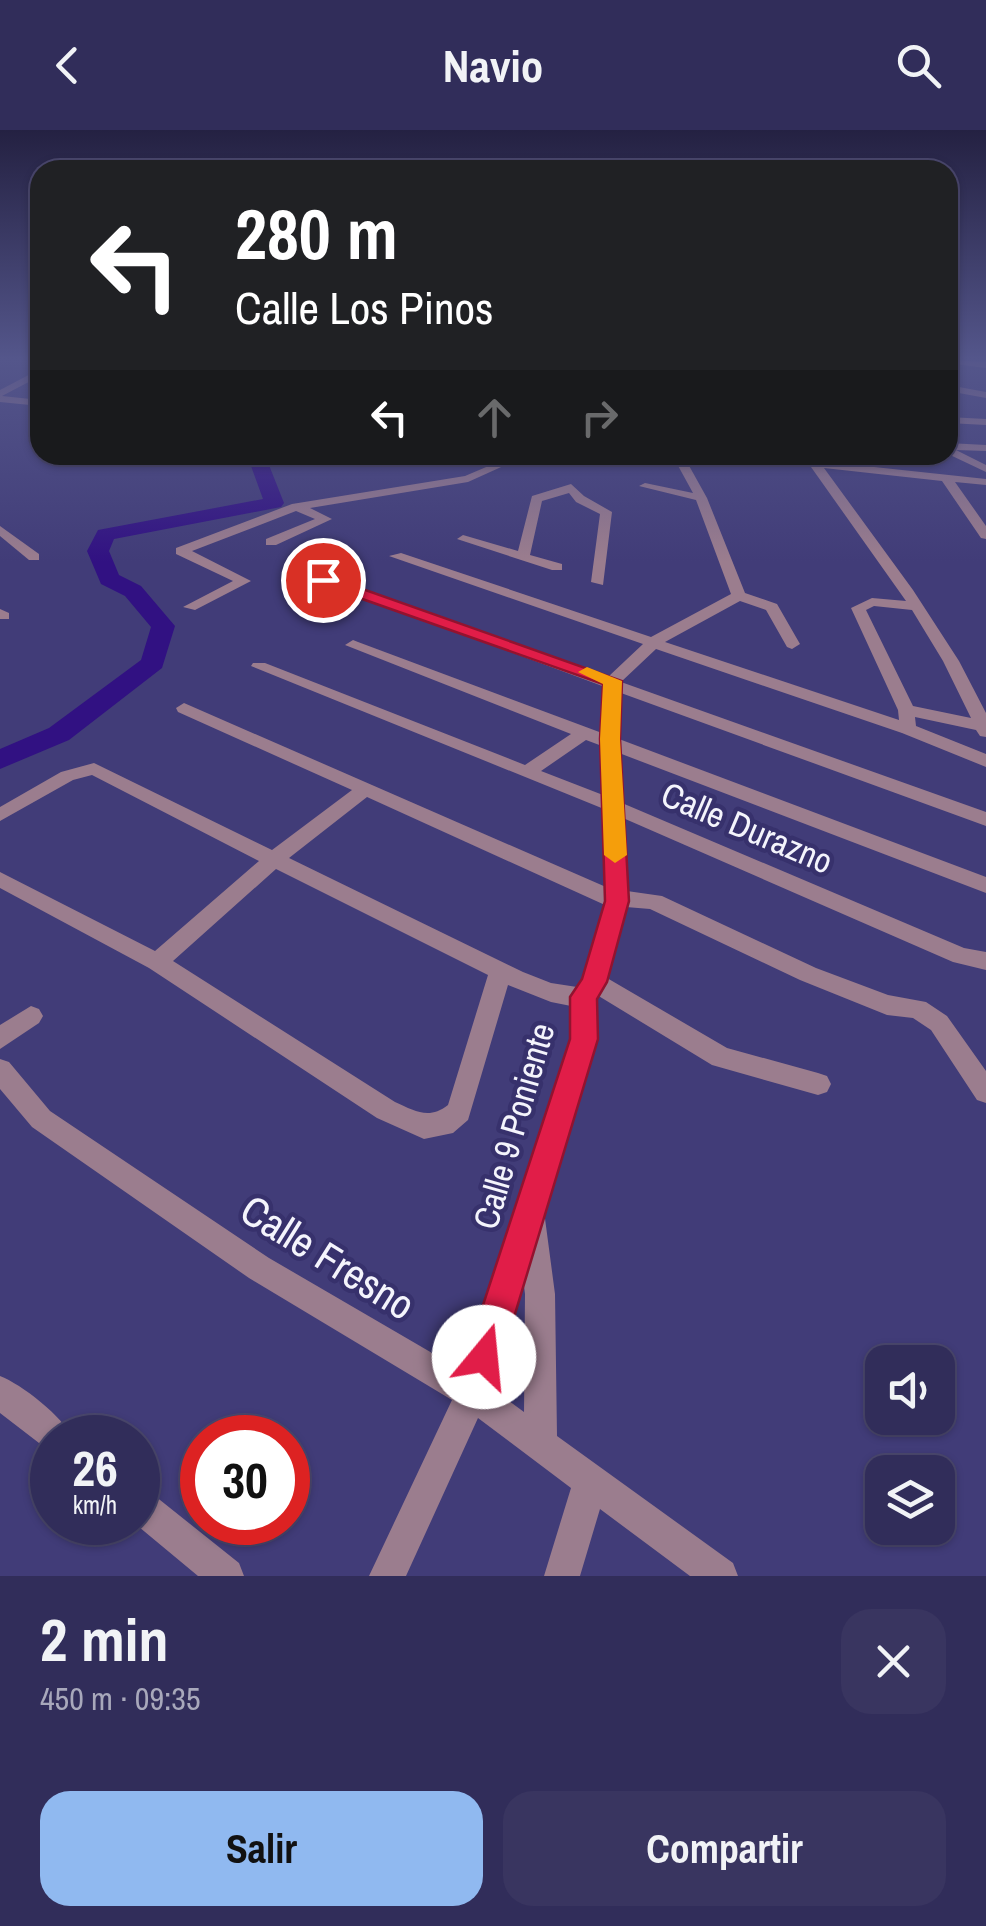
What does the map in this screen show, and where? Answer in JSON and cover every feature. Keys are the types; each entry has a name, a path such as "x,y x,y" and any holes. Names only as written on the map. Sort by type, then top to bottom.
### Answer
{"street":[{"path":"958,448 986,448"},
{"path":"958,453 986,468"},
{"path":"190,607 244,581 181,551 296,507 468,480 498,465"},
{"path":"571,488 576,465"},
{"path":"683,465 738,596"},
{"path":"816,465 916,606 971,694 985,729 907,720"},
{"path":"824,465 986,482"},
{"path":"946,478 986,535"},
{"path":"645,486 700,498"},
{"path":"523,556 536,499 571,488"},
{"path":"571,488 580,499 606,512 598,582"},
{"path":"271,542 326,519 296,507"},
{"path":"0,530 34,557"},
{"path":"463,538 557,567"},
{"path":"396,556 654,642 907,720 986,761"},
{"path":"323,580 613,681 986,819"},
{"path":"613,681 654,642 738,596 772,607 792,644"},
{"path":"907,720 858,608 872,602 916,606"},
{"path":"353,645 610,739 986,885"},
{"name":"Calle Durazno","path":"259,666 613,806 962,956 986,961"},
{"name":"Calle 9 Poniente","path":"386,1576 472,1394 584,1039 588,989 617,901 610,739 613,681"},
{"path":"184,708 617,901 654,902 808,974 887,1004 918,1009 940,1023 986,1092"},
{"path":"525,773 587,731"},
{"path":"0,815 67,776 94,768 272,861 564,998 588,989 721,1057 818,1084"},
{"path":"157,962 272,861 363,791"},
{"path":"0,879 157,962 363,1098 424,1127 444,1124 459,1112 502,970"},
{"path":"0,1039 31,1016"},
{"name":"Calle Fresno","path":"0,1070 41,1119 259,1268 472,1394 720,1576"},
{"path":"531,1208 540,1294 540,1443"},
{"path":"0,1392 30,1417"},
{"path":"562,1576 591,1480"},
{"path":"160,1522 226,1576"}],"waterway":[{"path":"0,760 59,734 153,663 163,626 133,591 109,579 98,551 105,534 274,503 260,465"}],"slow traffic":[{"path":"587,672 613,681 610,739 615,855"}],"route":[{"path":"323,580 613,681 610,739 617,901 594,982 584,997 584,1039 484,1357"}]}
